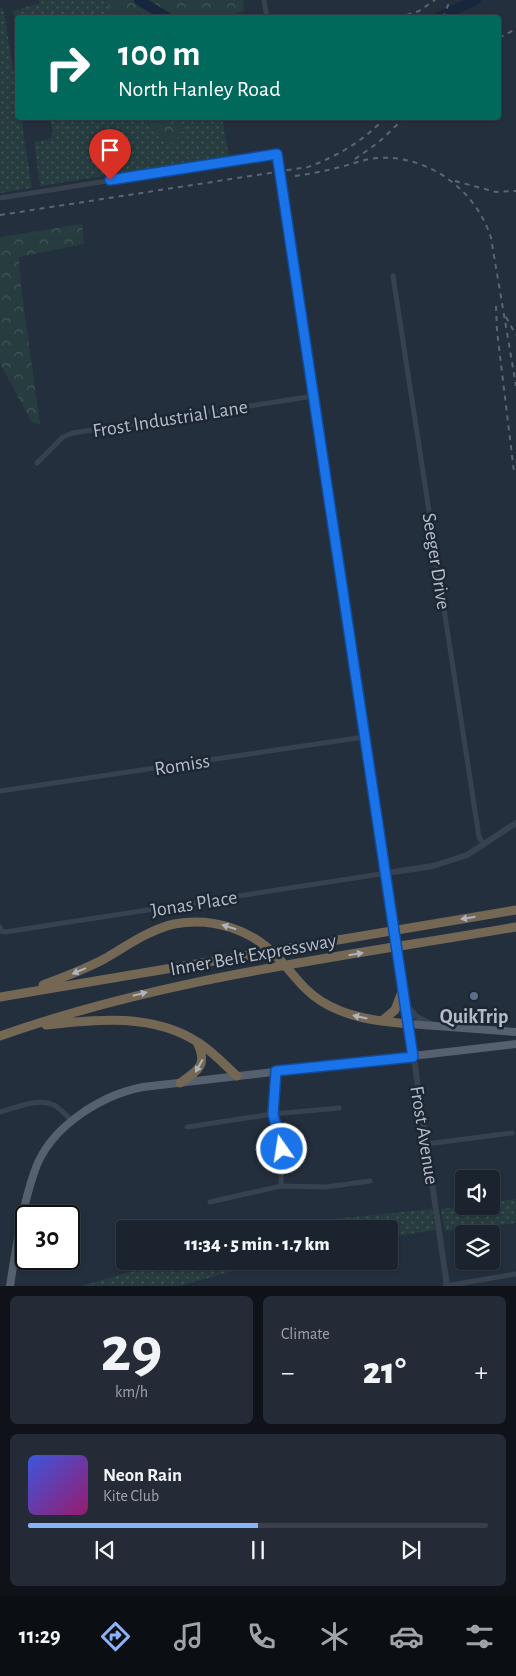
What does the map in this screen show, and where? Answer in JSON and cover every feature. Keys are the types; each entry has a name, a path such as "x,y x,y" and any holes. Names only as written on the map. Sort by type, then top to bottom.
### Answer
{"highway":[{"name":"Inner Belt Expressway","path":"0,996 516,910"},
{"path":"24,993 88,967 155,930 185,922 204,922 232,928 258,940 278,958 310,993 327,1005 354,1016 408,1024"},
{"name":"Inner Belt Expressway","path":"0,1036 150,991 269,968 516,927"},
{"path":"382,1021 395,1010 403,989"},
{"path":"26,1027 81,1021 118,1020 170,1029 197,1042 237,1076"},
{"path":"180,1083 197,1071 202,1064 203,1055 197,1042"}],"main road":[{"path":"408,1024 516,1032"},
{"path":"10,1286 16,1250 35,1168 55,1137 72,1120 98,1103 115,1095 144,1088 516,1044"}],"street":[{"path":"264,0 266,15"},
{"name":"Frost Avenue","path":"0,198 277,154 364,737 387,873 446,1286"},
{"name":"Seeger Drive","path":"393,276 479,837 484,845"},
{"name":"Frost Industrial Lane","path":"37,462 63,437 73,433 314,396"},
{"name":"Romiss","path":"0,791 364,737"},
{"path":"387,873 452,861 468,855 516,822"},
{"name":"Jonas Place","path":"0,929 387,873"},
{"path":"405,1003 417,1018 434,1026"},
{"path":"276,1071 273,1114 282,1149 282,1186"},
{"path":"0,1112 37,1102 47,1103 55,1105 72,1120"},
{"path":"187,1127 273,1114 339,1108"},
{"path":"426,1144 512,1133"},
{"path":"210,1202 282,1186 326,1187 370,1180"},
{"path":"446,1286 516,1274"}],"green space":[{"path":"38,0 106,0 110,7 110,15 15,15 15,22 13,11 40,3"},
{"path":"106,0 133,0 156,15 110,15 110,7"},
{"path":"143,0 243,0 244,11 231,15 169,15"},
{"path":"0,6 4,12 15,81 15,120 21,120 32,188 0,193"},
{"path":"50,120 143,120 159,132 164,140 183,130 182,125 170,124 169,120 222,120 229,156 40,186 34,142 50,139 53,132"},
{"path":"143,120 169,120 170,124 182,125 183,130 174,143 164,140 159,132"},
{"path":"82,224 84,244 19,257 21,286 40,424 32,423 0,363 0,237"},
{"path":"516,1199 516,1223 455,1225 455,1230 445,1231 441,1209 455,1207 455,1215 500,1215 500,1201"},
{"path":"432,1209 435,1230 398,1236 398,1220 324,1220"},
{"path":"137,1270 237,1270 179,1286 81,1286"}],"waterway":[{"path":"139,0 163,15"},
{"path":"443,15 476,0"}],"railway":[{"path":"406,15 419,11 435,0"},
{"path":"444,15 450,0"},
{"path":"501,37 516,29"},
{"path":"0,215 308,167 330,158 349,147 368,134 383,120"},
{"path":"355,159 379,142 402,120"},
{"path":"295,176 329,170 363,160 396,158 432,169 462,191 484,221 491,238 516,386"},
{"path":"455,181 496,192 516,191"},
{"path":"496,306 497,331 514,472"},
{"path":"506,317 516,335"}],"place":[{"name":"QuikTrip","path":"474,996"}],"route":[{"path":"110,180 277,154 364,737 387,873 413,1057 276,1071 273,1092 273,1114 282,1149"}]}
